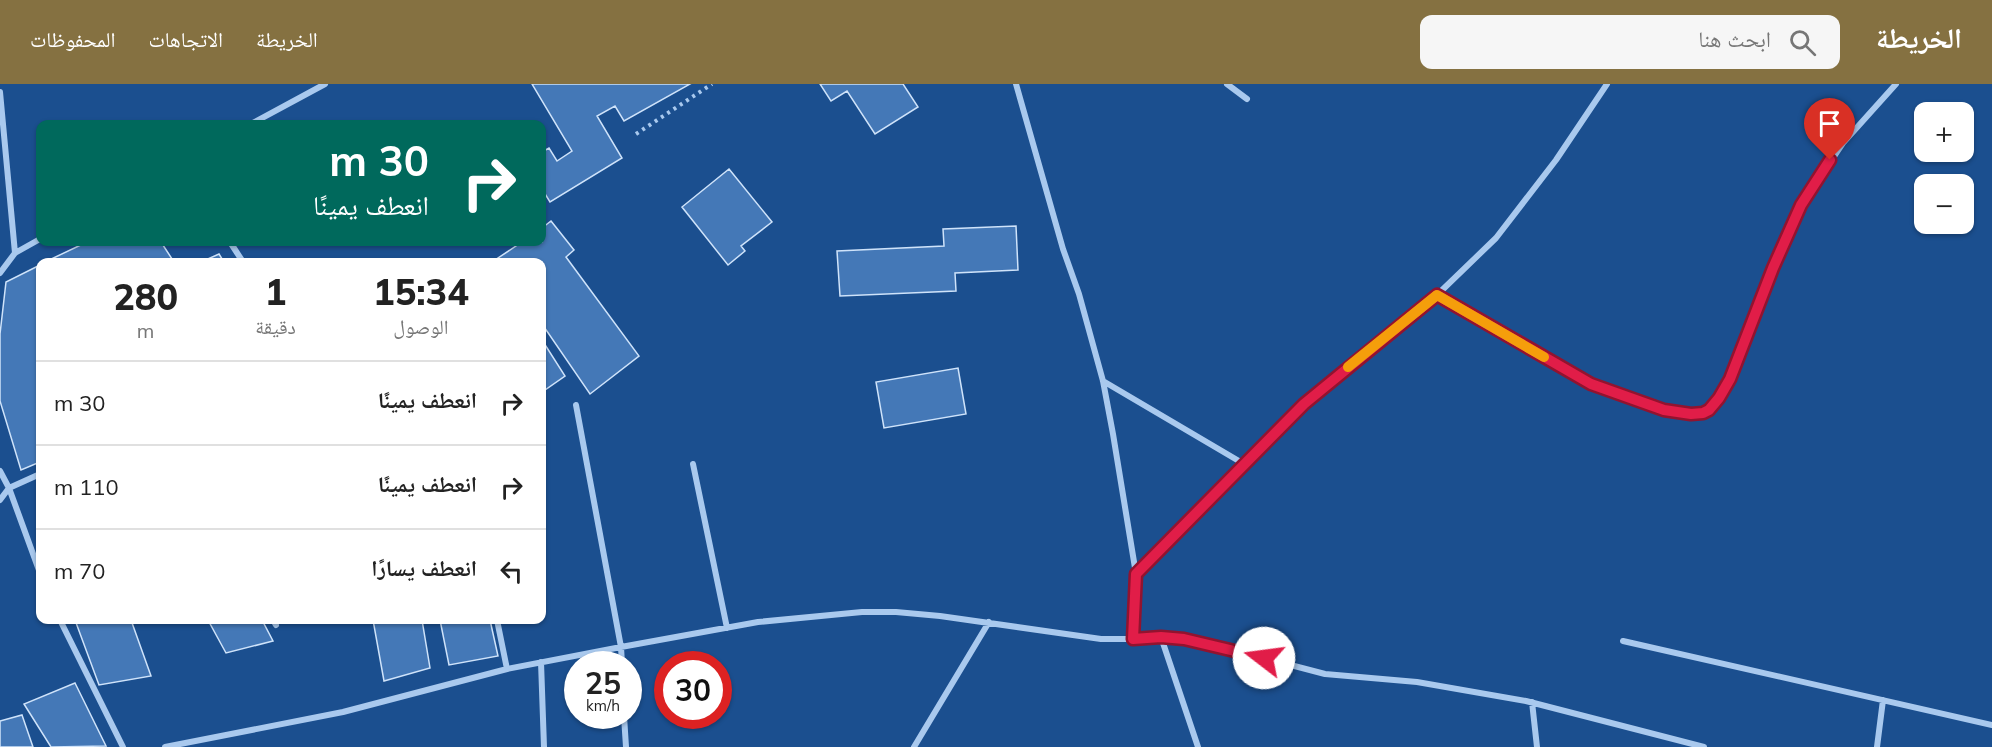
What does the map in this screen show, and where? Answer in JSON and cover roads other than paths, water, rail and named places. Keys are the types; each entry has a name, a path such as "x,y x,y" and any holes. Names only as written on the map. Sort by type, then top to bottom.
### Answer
{"street":[{"path":"258,120 326,84"},
{"path":"1016,84 1103,381 1136,574 1133,639"},
{"path":"1227,84 1247,99"},
{"path":"1136,574 1304,404 1437,295 1496,238 1521,207 1607,84"},
{"path":"1437,295 1591,384 1664,410 1691,414 1703,413 1709,410 1719,398 1730,379 1773,268 1801,205 1842,143 1896,84"},
{"path":"0,92 15,253"},
{"path":"0,273 15,253 36,241"},
{"path":"1103,381 1244,464"},
{"path":"576,405 621,651"},
{"path":"693,464 727,628"},
{"path":"0,471 9,488 36,562"},
{"path":"0,500 9,488 36,476"},
{"path":"165,747 343,712 541,662 758,622 862,612 940,616 1101,639 1161,637 1218,646 1325,674 1417,682 1532,702 1704,747"},
{"path":"914,747 989,622"},
{"path":"62,624 123,747"},
{"path":"498,624 507,669"},
{"path":"1161,637 1198,747"},
{"path":"1623,641 1992,725"},
{"path":"541,662 544,747"},
{"path":"1877,747 1883,700"},
{"path":"1532,702 1537,747"},
{"path":"625,729 626,747"}]}
